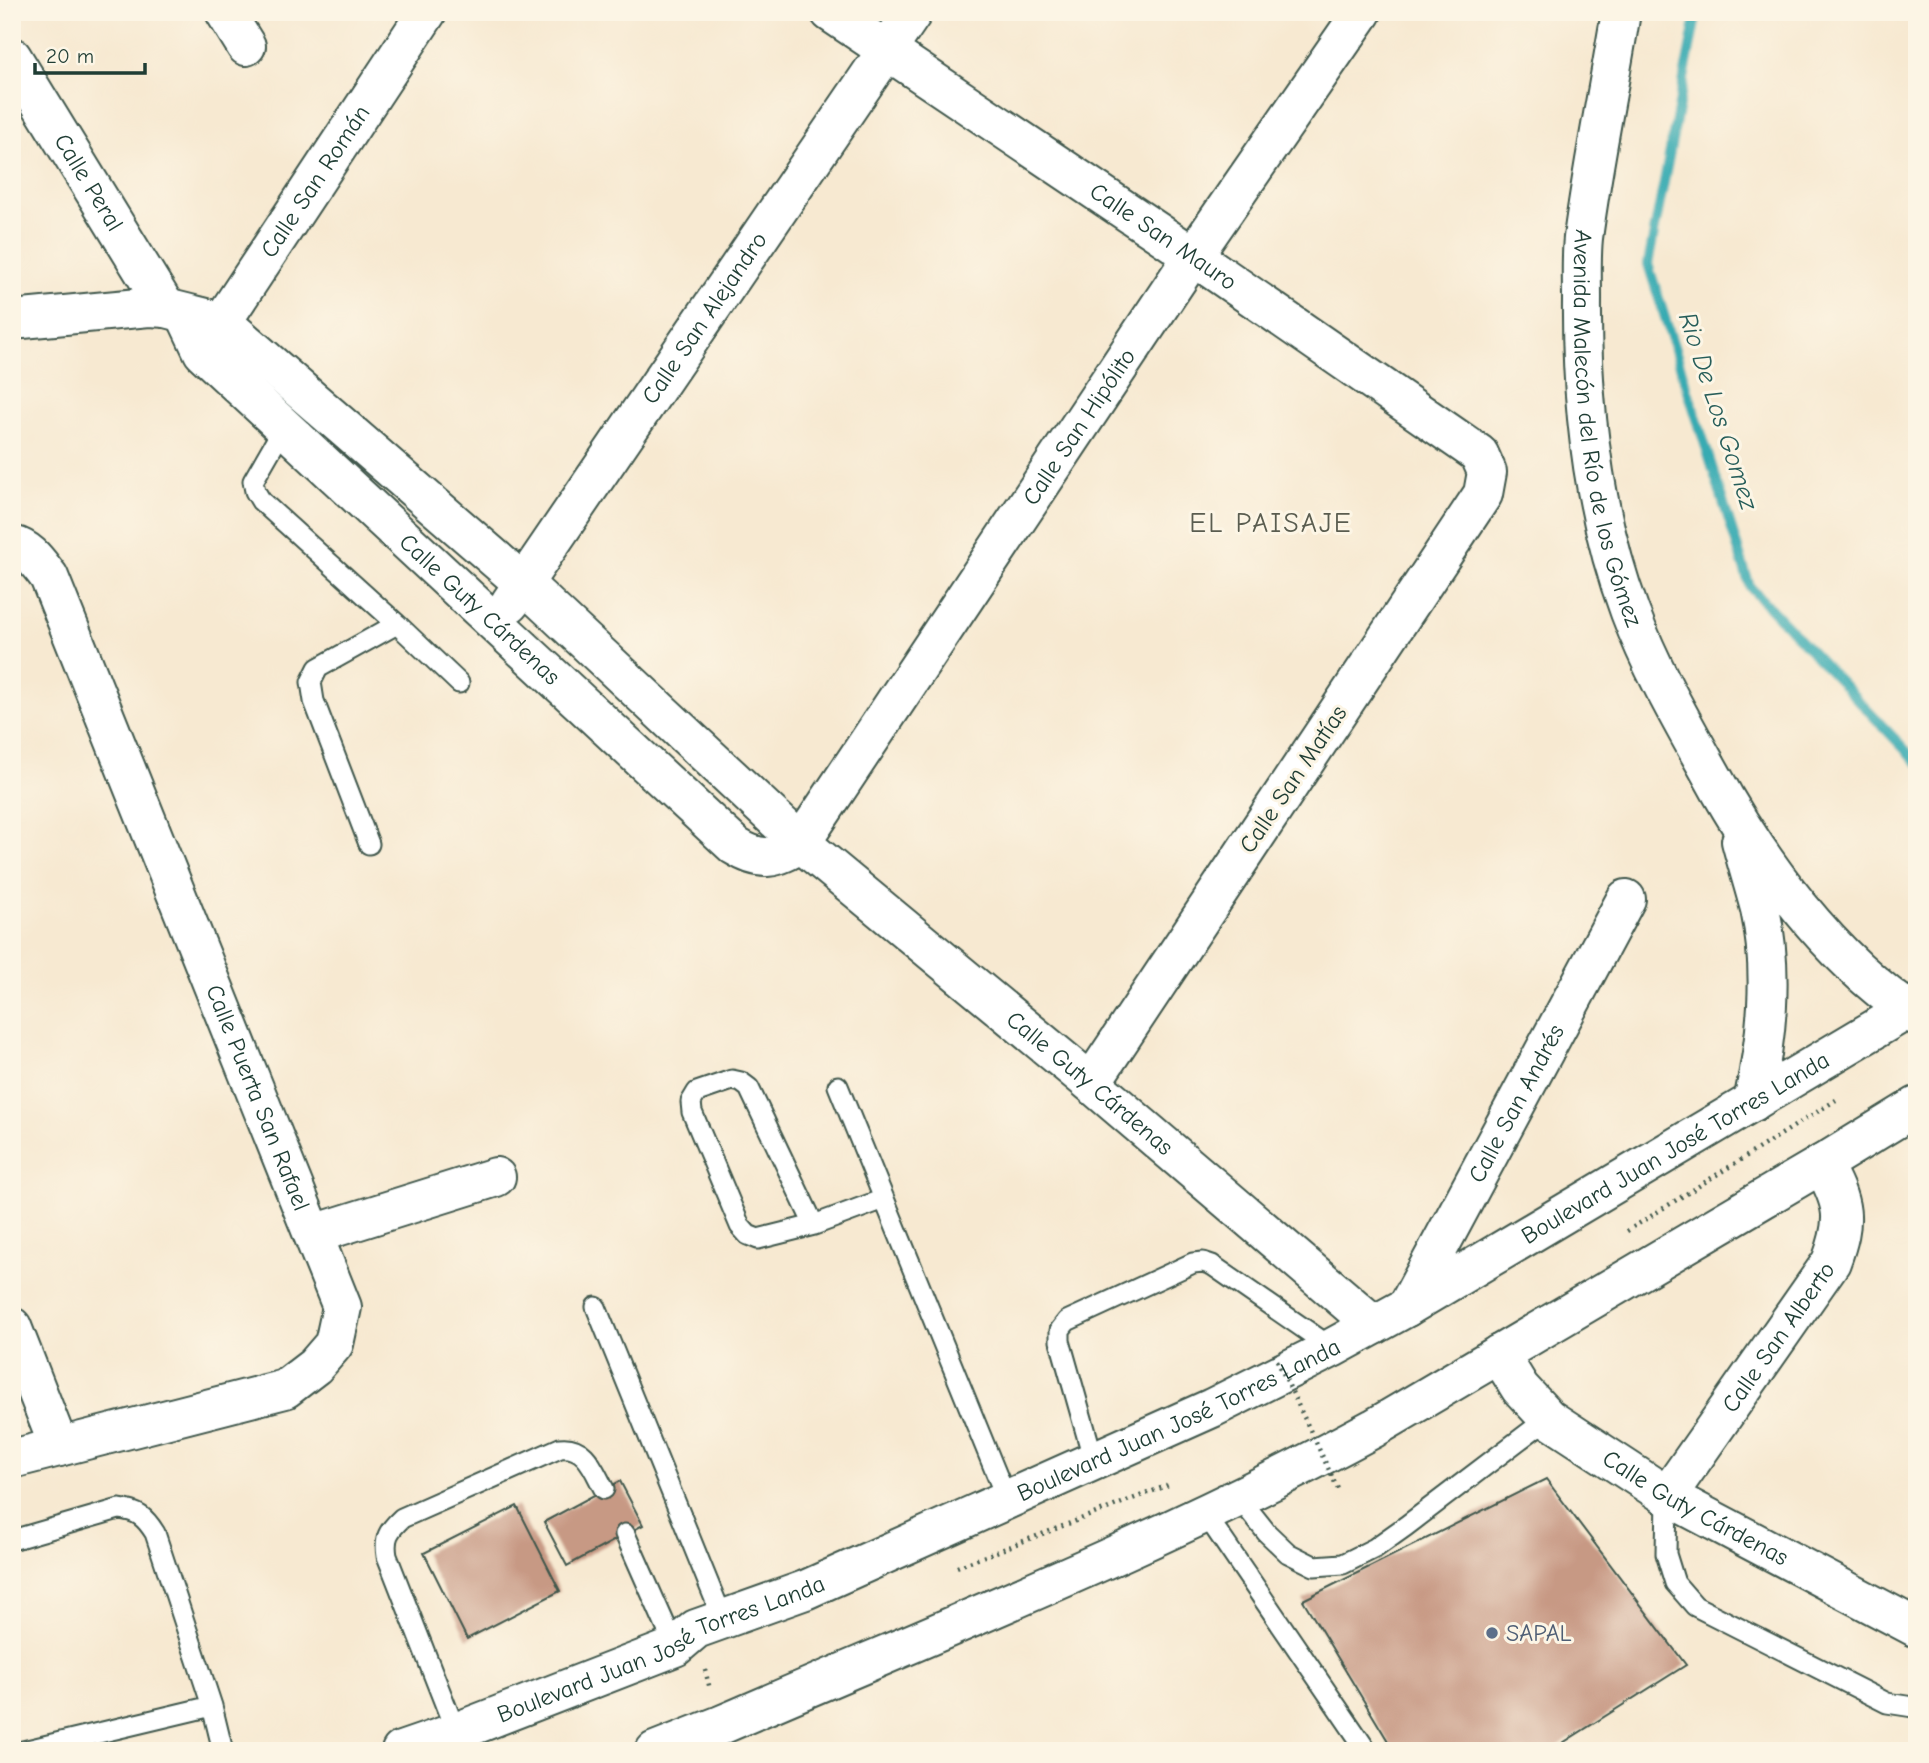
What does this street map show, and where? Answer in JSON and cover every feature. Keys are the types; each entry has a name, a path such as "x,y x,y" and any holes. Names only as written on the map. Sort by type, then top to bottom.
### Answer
{"street":[{"path":"225,12 246,46"},
{"name":"Calle San Román","path":"212,337 428,12"},
{"name":"Calle San Mauro","path":"830,12 1193,256 1479,454 1487,472"},
{"name":"Calle San Alejandro","path":"496,624 914,12"},
{"name":"Calle San Hipólito","path":"801,844 1193,256 1362,12"},
{"name":"Avenida Malecón del Río de los Gómez","path":"1621,12 1583,240 1582,334 1585,408 1610,545 1630,611 1657,674 1737,822"},
{"name":"Calle Peral","path":"12,57 176,311"},
{"name":"Calle Guty Cárdenas","path":"12,320 149,307 176,311 212,337 523,583 801,844 1091,1083 1374,1325"},
{"name":"Calle Guty Cárdenas","path":"212,337 284,427 735,846 750,855 764,858 781,855 801,844"},
{"name":"Calle San Matías","path":"1091,1083 1483,494 1487,472"},
{"name":"Calle Puerta San Rafael","path":"12,545 31,554 48,577 342,1307 334,1344 315,1366 285,1389 12,1459"},
{"path":"1737,822 1817,928 1872,983 1914,1010"},
{"path":"1737,822 1759,908 1768,978 1768,1019 1753,1102"},
{"name":"Calle San Andrés","path":"1407,1307 1626,899"},
{"name":"Boulevard Juan José Torres Landa","path":"401,1751 456,1732 805,1590 1212,1408 1407,1307 1914,1010"},
{"path":"655,1751 721,1725 1240,1499 1374,1428 1917,1106"},
{"name":"Calle San Alberto","path":"1667,1496 1830,1262 1839,1240 1842,1219 1838,1193 1822,1164"},
{"path":"314,1234 496,1177"},
{"path":"12,1327 60,1447"},
{"name":"Calle Guty Cárdenas","path":"1499,1354 1520,1388 1548,1418 1667,1496 1917,1628"}],"lane":[{"path":"284,427 253,481 261,501 459,683"},
{"path":"369,844 314,701 311,682 318,668 397,624"},
{"path":"814,1225 749,1088 732,1080 697,1093 691,1102 692,1112 740,1226 748,1235 758,1239 814,1225 884,1199"},
{"path":"838,1086 1007,1500"},
{"path":"1094,1461 1060,1341 1060,1330 1067,1321 1193,1263 1203,1262 1212,1265 1332,1348"},
{"path":"596,1307 698,1632"},
{"path":"1240,1499 1267,1533 1288,1553 1314,1566 1343,1564 1375,1548 1406,1526 1548,1418"},
{"path":"456,1732 387,1556 385,1541 390,1530 402,1518 560,1448 579,1449 586,1456 604,1489"},
{"path":"1667,1496 1666,1554 1675,1583 1695,1606 1887,1703 1917,1706"},
{"path":"12,1540 119,1509 135,1511 147,1519 155,1533 212,1706 223,1751"},
{"path":"1206,1515 1367,1751"},
{"path":"625,1534 698,1632"},
{"path":"23,1751 212,1706"}],"path":[{"path":"1274,1354 1338,1489"},
{"path":"698,1632 721,1725"}],"building":[{"name":"SAPAL","path":"1546,1479 1686,1665 1550,1751 1394,1751 1303,1600"},
{"path":"620,1481 643,1525 567,1566 544,1522"},
{"path":"517,1506 560,1591 467,1639 424,1553"}],"waterway":[{"name":"Rio De Los Gomez","path":"1697,12 1648,264 1750,587 1917,762"}],"place":[{"name":"SAPAL","path":"1492,1633"}],"district":[{"name":"EL PAISAJE","path":"1271,523"}]}
